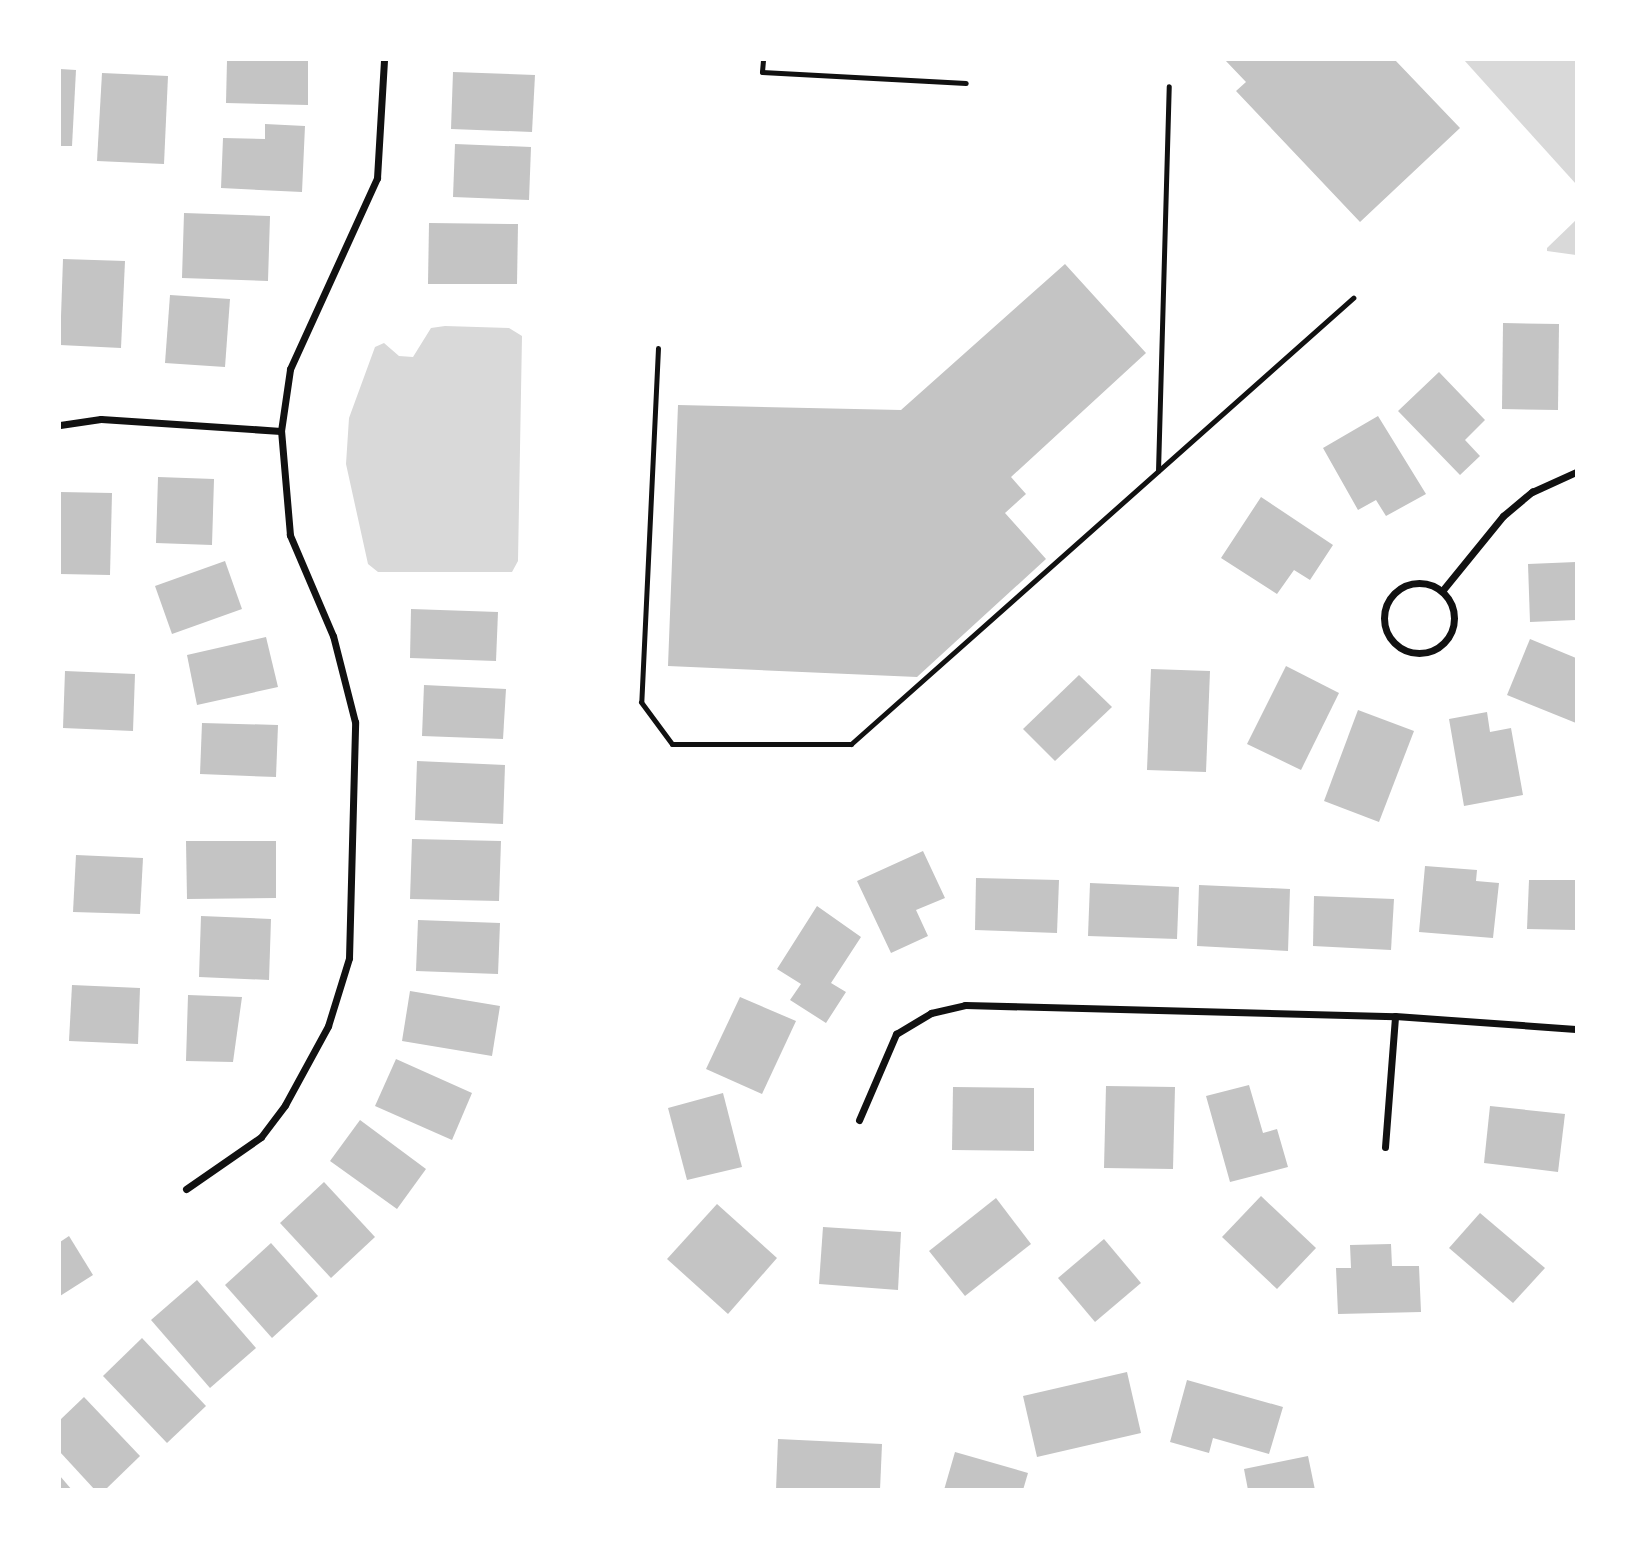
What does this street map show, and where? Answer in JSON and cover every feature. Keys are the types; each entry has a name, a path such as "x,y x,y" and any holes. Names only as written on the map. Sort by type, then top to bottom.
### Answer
{"street":[{"path":"186,1189 261,1137 285,1105 328,1026 349,958 355,722 333,636 290,535 281,431 290,369 377,178 384,60"},
{"path":"60,425 101,419 281,431"},
{"path":"1442,591 1503,516 1532,492 1577,472"},
{"path":"1416,583 1442,591 1455,614 1446,640 1423,653 1397,645 1384,621 1392,595 1416,583"},
{"path":"859,1119 896,1034 931,1013 965,1005 1395,1016 1577,1028"},
{"path":"1385,1147 1395,1016"}],"lane":[{"path":"763,60 762,72 966,83"},
{"path":"1158,471 1169,86"},
{"path":"658,348 641,702 672,744 851,744 1353,298"}],"shaded area":[{"path":"1464,60 1576,60 1576,184"},
{"path":"1576,220 1576,255 1547,251 1547,248"},
{"path":"431,328 509,328 522,336 518,561 512,572 378,572 368,564 346,464 349,418 375,347 384,343 399,356 413,357"}],"building":[{"path":"227,60 308,60 308,105 226,103"},
{"path":"1225,60 1395,60 1460,128 1360,222 1236,91 1246,82"},
{"path":"60,69 76,70 72,146 60,146"},
{"path":"453,72 535,75 532,132 451,129"},
{"path":"102,73 168,76 164,164 97,161"},
{"path":"265,124 305,126 302,192 221,188 223,138 265,139"},
{"path":"455,144 531,147 529,200 453,197"},
{"path":"184,213 270,216 268,281 182,278"},
{"path":"429,223 518,224 517,284 428,284"},
{"path":"63,259 125,261 121,348 60,345"},
{"path":"1065,264 1146,353 1011,477 1026,494 1005,513 1046,559 917,677 668,666 678,405 901,410"},
{"path":"170,295 230,299 225,367 165,363"},
{"path":"1503,323 1559,324 1558,410 1502,409"},
{"path":"1439,372 1485,420 1465,440 1480,456 1460,475 1398,411"},
{"path":"1378,416 1426,494 1386,516 1376,500 1358,510 1323,448"},
{"path":"158,477 214,479 212,545 156,543"},
{"path":"60,492 112,493 110,575 60,574"},
{"path":"1261,497 1333,545 1310,580 1294,570 1277,594 1221,558"},
{"path":"225,561 242,609 172,634 155,586"},
{"path":"1576,562 1576,620 1530,622 1528,564"},
{"path":"411,609 498,612 496,661 410,658"},
{"path":"266,637 278,687 197,705 187,655"},
{"path":"1530,639 1576,658 1576,723 1507,695"},
{"path":"1286,666 1339,693 1301,770 1247,744"},
{"path":"1151,669 1210,671 1206,772 1147,770"},
{"path":"65,671 135,674 133,731 63,728"},
{"path":"1079,675 1112,707 1055,761 1023,729"},
{"path":"424,685 506,689 503,739 422,736"},
{"path":"1358,710 1414,731 1379,822 1324,801"},
{"path":"1487,712 1490,732 1511,728 1523,795 1464,806 1449,719"},
{"path":"202,723 278,725 276,777 200,774"},
{"path":"417,761 505,765 503,824 415,820"},
{"path":"412,839 501,841 499,901 410,899"},
{"path":"186,841 276,841 276,898 187,899"},
{"path":"923,851 945,898 916,910 928,936 891,953 857,881"},
{"path":"76,855 143,858 140,914 73,912"},
{"path":"1425,866 1477,870 1476,881 1499,883 1493,938 1419,932"},
{"path":"976,878 1059,880 1057,933 975,930"},
{"path":"1529,880 1576,880 1576,930 1527,929"},
{"path":"1090,883 1179,887 1177,939 1088,936"},
{"path":"1199,885 1290,889 1288,951 1197,946"},
{"path":"1314,896 1394,899 1391,950 1313,946"},
{"path":"817,906 861,937 831,983 846,992 826,1023 790,1000 801,984 777,969"},
{"path":"201,916 271,919 269,980 199,977"},
{"path":"418,920 500,923 498,974 416,971"},
{"path":"72,985 140,988 138,1044 69,1041"},
{"path":"410,991 500,1006 492,1056 402,1041"},
{"path":"188,995 242,997 233,1062 186,1061"},
{"path":"740,997 796,1021 762,1094 706,1069"},
{"path":"396,1059 472,1093 452,1140 375,1106"},
{"path":"1249,1085 1263,1133 1277,1129 1288,1167 1230,1182 1206,1096"},
{"path":"1106,1086 1175,1087 1173,1169 1104,1168"},
{"path":"953,1087 1034,1088 1034,1151 952,1150"},
{"path":"723,1093 742,1167 687,1180 668,1108"},
{"path":"1490,1106 1565,1114 1558,1172 1484,1163"},
{"path":"360,1120 426,1169 397,1209 330,1161"},
{"path":"324,1182 375,1237 331,1278 280,1223"},
{"path":"1261,1196 1316,1248 1277,1289 1222,1237"},
{"path":"996,1198 1031,1244 965,1296 929,1251"},
{"path":"717,1204 777,1258 728,1314 667,1259"},
{"path":"1480,1213 1545,1268 1513,1303 1449,1248"},
{"path":"823,1227 901,1232 898,1290 819,1284"},
{"path":"69,1236 93,1275 60,1296 60,1242"},
{"path":"1104,1239 1141,1283 1095,1322 1058,1278"},
{"path":"271,1243 318,1296 272,1338 225,1285"},
{"path":"1391,1244 1392,1266 1419,1266 1421,1312 1338,1314 1336,1268 1351,1268 1350,1245"},
{"path":"197,1280 256,1348 210,1388 151,1320"},
{"path":"142,1338 206,1406 167,1443 103,1376"},
{"path":"1127,1372 1141,1433 1037,1457 1023,1396"},
{"path":"1187,1380 1283,1407 1269,1454 1213,1438 1209,1453 1170,1442"},
{"path":"84,1397 140,1456 105,1490 95,1490 60,1452 60,1420"},
{"path":"778,1439 882,1444 880,1490 776,1490"},
{"path":"955,1452 1028,1473 1023,1490 944,1490"},
{"path":"1308,1456 1315,1490 1248,1490 1244,1469"},
{"path":"60,1476 72,1490 60,1490"}]}
